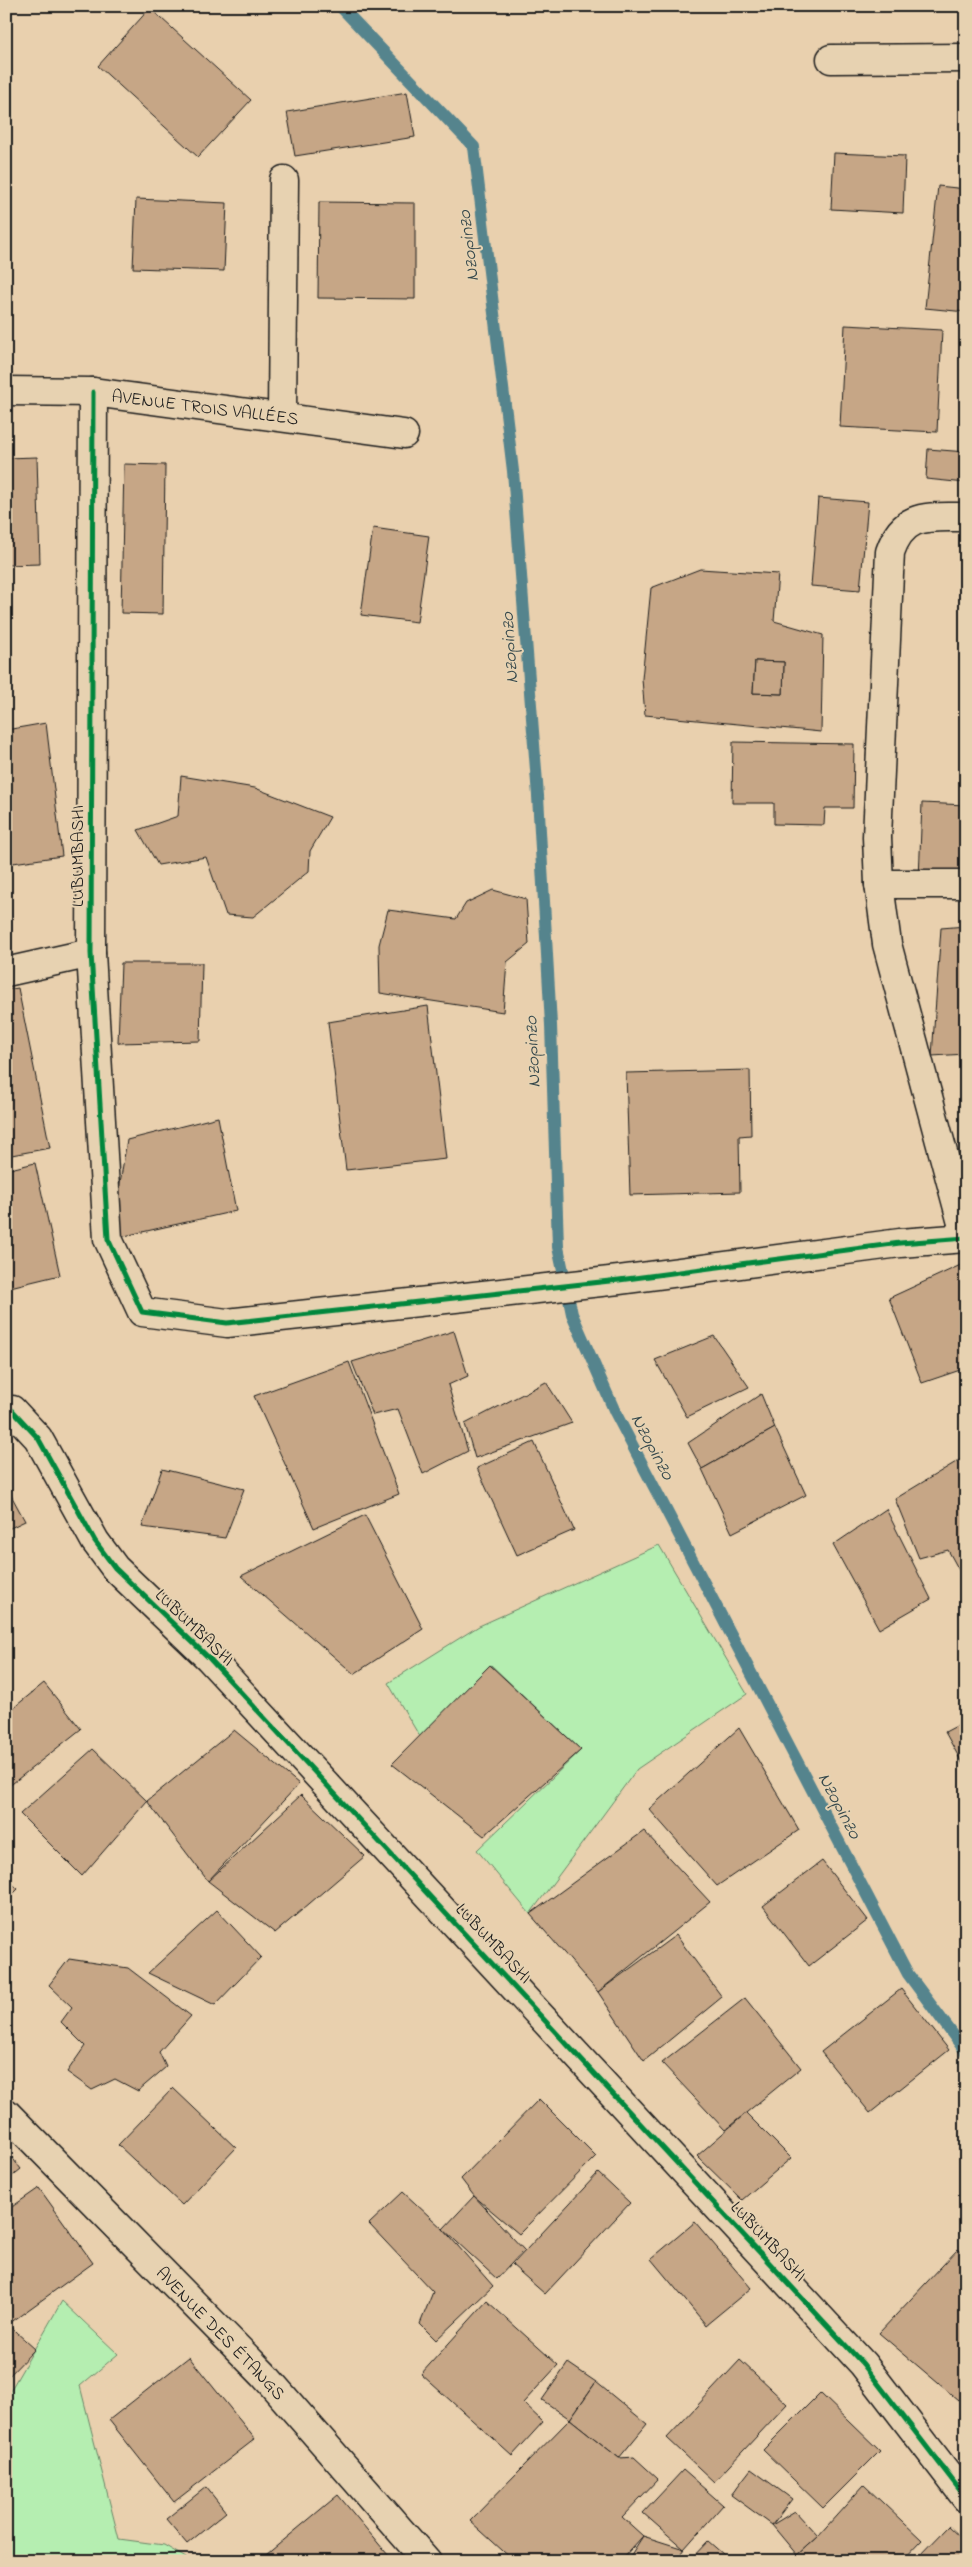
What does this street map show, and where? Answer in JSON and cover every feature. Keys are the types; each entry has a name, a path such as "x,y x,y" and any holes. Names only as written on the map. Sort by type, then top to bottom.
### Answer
{"street":[{"path":"831,60 966,58"},
{"path":"282,416 284,180"},
{"name":"AVENUE TROIS VALLÉES","path":"6,391 93,392 282,416 404,434"},
{"name":"LUBUMBASHI","path":"93,392 91,953 108,1239 142,1312 227,1323 619,1280 900,1243 966,1238"},
{"path":"966,517 933,518 906,524 896,534 890,552 877,837 879,884 887,944 966,1238"},
{"path":"879,884 966,884"},
{"path":"6,972 91,953"},
{"name":"LUBUMBASHI","path":"6,1410 12,1410 38,1438 95,1541 115,1568 208,1658 863,2364 966,2498"},
{"name":"AVENUE DES ÉTANGS","path":"6,2113 264,2375 426,2561"}],"green space":[{"path":"659,1545 747,1694 637,1769 530,1914 477,1850 581,1750 491,1665 420,1737 388,1683 479,1626"},
{"path":"62,2301 118,2354 80,2386 119,2539 164,2545 191,2561 6,2561 6,2398"}],"building":[{"path":"150,8 251,100 198,157 98,66"},
{"path":"407,92 415,137 295,156 287,112"},
{"path":"834,153 905,156 903,213 831,209"},
{"path":"938,186 966,189 966,312 925,308"},
{"path":"136,199 227,203 224,271 133,268"},
{"path":"319,202 415,203 415,299 318,298"},
{"path":"845,325 942,330 937,432 840,427"},
{"path":"928,449 966,452 966,483 926,479"},
{"path":"37,457 40,564 6,565 6,458"},
{"path":"124,464 165,465 163,614 121,613"},
{"path":"818,498 868,502 860,590 811,586"},
{"path":"373,528 429,536 417,622 361,615"},
{"path":"700,569 778,574 774,621 823,635 821,732 645,715 642,679 651,588","holes":["755,661 784,662 783,694 753,693"]},
{"path":"755,661 784,662 783,694 753,693"},
{"path":"46,723 62,856 6,864 6,730"},
{"path":"733,742 854,744 853,808 825,808 824,825 774,824 774,803 732,803"},
{"path":"181,776 255,788 330,817 310,851 309,871 253,917 226,915 206,857 158,865 138,830 178,816"},
{"path":"922,803 966,805 966,880 919,879"},
{"path":"493,890 526,899 529,944 507,962 503,1012 380,993 379,945 388,910 456,919 466,903"},
{"path":"966,926 966,1054 932,1056 941,928"},
{"path":"121,963 202,963 200,1041 118,1043"},
{"path":"18,988 50,1148 6,1156 6,990"},
{"path":"428,1006 446,1159 346,1170 328,1022"},
{"path":"750,1070 751,1135 739,1136 740,1192 630,1195 626,1073"},
{"path":"218,1117 236,1211 111,1239 127,1140"},
{"path":"35,1163 60,1275 6,1288 6,1170"},
{"path":"965,1263 966,1368 922,1383 889,1298"},
{"path":"454,1331 468,1376 448,1385 468,1451 423,1474 398,1409 373,1415 352,1362"},
{"path":"714,1336 749,1387 687,1417 655,1360"},
{"path":"349,1362 399,1494 314,1528 254,1396"},
{"path":"546,1382 572,1423 475,1458 465,1424"},
{"path":"761,1394 775,1428 702,1469 688,1443"},
{"path":"775,1428 806,1495 732,1533 702,1469"},
{"path":"534,1442 574,1530 517,1555 477,1468"},
{"path":"966,1456 966,1583 948,1550 919,1558 895,1499"},
{"path":"162,1469 244,1489 225,1538 142,1527"},
{"path":"6,1486 25,1521 6,1530"},
{"path":"886,1509 931,1599 879,1629 833,1545"},
{"path":"365,1515 423,1629 354,1674 241,1576"},
{"path":"490,1665 581,1750 484,1836 392,1764"},
{"path":"44,1683 81,1729 8,1787 6,1714"},
{"path":"966,1721 966,1770 945,1732"},
{"path":"739,1728 799,1830 717,1886 649,1809"},
{"path":"234,1730 299,1784 208,1881 147,1801"},
{"path":"93,1749 147,1801 82,1876 20,1814"},
{"path":"301,1795 365,1856 275,1933 208,1881"},
{"path":"644,1831 710,1902 598,1992 530,1914"},
{"path":"822,1861 868,1920 809,1966 763,1906"},
{"path":"6,1878 18,1889 6,1901"},
{"path":"217,1910 261,1957 215,2005 148,1973"},
{"path":"676,1935 722,1997 644,2061 598,1992"},
{"path":"69,1959 128,1968 191,2016 159,2052 166,2067 138,2091 115,2079 92,2090 67,2072 85,2046 61,2022 72,2007 49,1985"},
{"path":"901,1989 949,2050 870,2113 821,2052"},
{"path":"745,1998 801,2068 725,2130 662,2063"},
{"path":"173,2088 236,2148 182,2205 118,2145"},
{"path":"539,2099 596,2156 519,2234 474,2196 461,2179"},
{"path":"746,2113 791,2158 742,2200 697,2156"},
{"path":"6,2150 21,2169 6,2181"},
{"path":"598,2173 630,2203 545,2294 512,2265"},
{"path":"39,2188 93,2263 10,2323 6,2318 6,2211"},
{"path":"403,2192 443,2229 493,2286 436,2340 420,2324 433,2292 369,2224"},
{"path":"474,2196 524,2250 497,2279 443,2229"},
{"path":"695,2222 751,2288 706,2325 651,2259"},
{"path":"958,2249 966,2256 966,2391 958,2400 879,2333"},
{"path":"487,2301 558,2365 523,2403 543,2422 512,2456 421,2374"},
{"path":"6,2323 35,2349 6,2379"},
{"path":"189,2357 255,2439 174,2502 109,2420"},
{"path":"740,2360 787,2404 714,2482 667,2438"},
{"path":"568,2363 596,2382 570,2419 542,2400"},
{"path":"596,2382 647,2424 619,2458 570,2419"},
{"path":"820,2393 880,2451 823,2508 763,2450"},
{"path":"570,2419 619,2458 634,2457 658,2479 622,2517 643,2536 620,2561 514,2561 470,2521"},
{"path":"751,2469 792,2499 772,2525 731,2495"},
{"path":"683,2470 723,2505 684,2549 643,2513"},
{"path":"864,2485 922,2540 902,2561 803,2561 797,2555 818,2536"},
{"path":"206,2487 226,2512 187,2544 166,2519"},
{"path":"338,2495 393,2561 270,2561 266,2555"},
{"path":"795,2511 818,2536 797,2555 772,2525"},
{"path":"949,2526 966,2542 966,2561 915,2561"},
{"path":"643,2536 684,2549 675,2561 627,2561"},
{"path":"708,2541 731,2561 689,2561"}],"waterway":[{"name":"Nzopinzo","path":"340,6 474,147 513,471 538,796 551,1025 558,1247 572,1314 615,1412 908,1974 966,2052"}],"cycle path":[{"path":"93,392 91,953 108,1239 142,1312 227,1323 619,1280 900,1243 966,1238"},
{"path":"6,1410 12,1410 38,1438 95,1541 115,1568 209,1658 863,2364 966,2498"}]}
